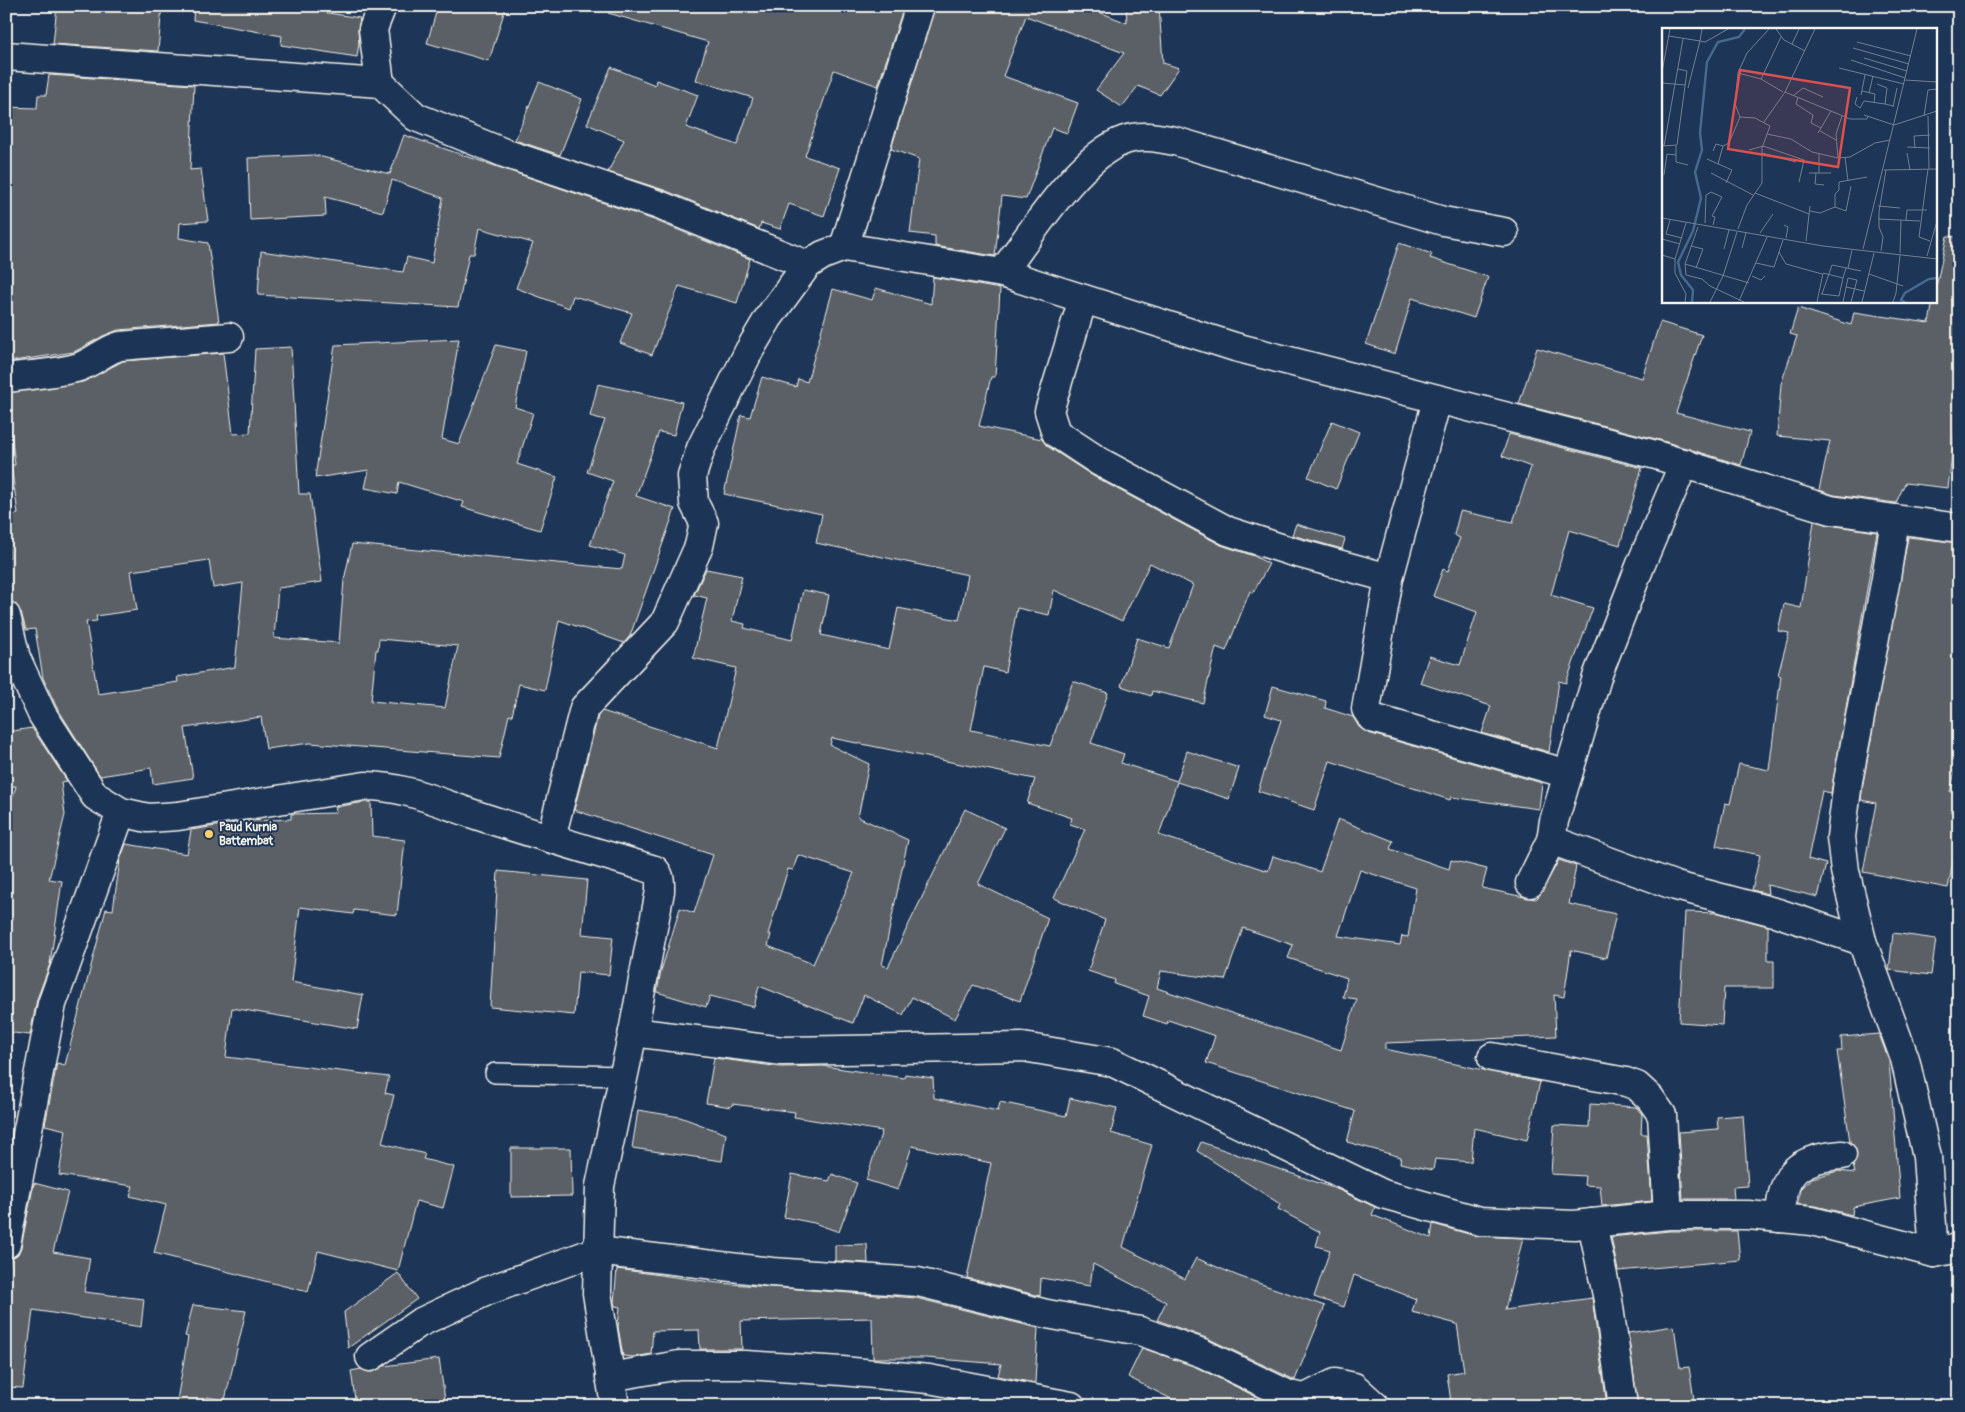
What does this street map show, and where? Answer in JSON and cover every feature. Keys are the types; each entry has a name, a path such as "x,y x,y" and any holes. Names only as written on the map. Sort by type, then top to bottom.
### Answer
{"street":[{"path":"382,6 373,30 380,83 416,117 507,154 659,206 807,265"},
{"path":"844,247 920,6"},
{"path":"6,56 380,83"},
{"path":"1002,273 1063,192 1091,160 1113,144 1137,137 1175,141 1443,220 1504,232"},
{"path":"551,838 584,708 665,622 699,546 704,523 694,503 692,476 701,448 749,350 769,317 807,265 823,255 844,247 1002,273 1234,347 1684,464 1831,510 1959,528"},
{"path":"1083,299 1049,411 1056,433 1100,462 1228,531 1290,551 1389,578"},
{"path":"6,378 78,367 98,358 109,348 229,337"},
{"path":"1437,400 1389,578 1366,709 1372,718 1568,774"},
{"path":"1530,883 1551,840 1554,821 1598,674 1641,564 1684,464"},
{"path":"633,1032 783,1052 1023,1047 1072,1054 1112,1062 1383,1194 1480,1221 1574,1225 1668,1215 1748,1215 1812,1221 1946,1251 1904,1059 1862,941 1845,871 1841,837 1848,781 1886,578 1894,519"},
{"path":"6,616 16,658 42,714 95,796 121,812 148,818 178,816 365,786 386,786 410,791 477,815 655,870 660,879 633,1032 600,1186 596,1293 615,1406"},
{"path":"6,1244 52,1004 121,812"},
{"path":"1551,840 1676,886 1778,914 1862,941"},
{"path":"1492,1057 1626,1082 1637,1086 1650,1098 1662,1115 1668,1215"},
{"path":"1780,1218 1780,1196 1786,1181 1804,1163 1819,1156 1842,1154"},
{"path":"1592,1223 1608,1300 1623,1406"},
{"path":"370,1357 428,1319 487,1291 597,1251 772,1272 918,1282 1047,1314 1140,1331 1202,1353 1289,1396 1305,1398 1336,1383 1354,1388 1375,1406"},
{"path":"610,1377 679,1365 744,1365 929,1379 1071,1406"}],"lane":[{"path":"496,1073 623,1076"}],"building":[{"path":"57,6 162,6 158,51 53,44"},
{"path":"194,6 284,6 360,18 357,57 281,45 282,36 193,20"},
{"path":"438,6 506,6 489,61 427,43"},
{"path":"609,6 904,6 878,86 834,70 805,156 840,168 824,216 789,204 780,229 761,223 759,229 664,190 608,172 624,140 587,124 611,67 655,85 656,80 698,95 686,127 737,145 753,98 696,80 708,42 608,13"},
{"path":"935,6 1084,6 1127,23 1126,6 1159,6 1163,63 1179,68 1160,95 1138,86 1122,107 1096,90 1124,53 1026,16 1003,76 1078,103 1067,133 1052,128 1026,199 1002,196 995,256 935,246 935,236 910,233 919,159 891,149"},
{"path":"49,75 194,85 190,170 201,169 208,221 180,223 179,238 208,243 219,322 118,330 74,352 6,362 6,107 37,108 38,95 46,95"},
{"path":"539,82 582,99 560,155 515,140"},
{"path":"404,135 654,220 750,259 737,303 679,286 652,355 620,343 632,313 573,296 569,308 516,288 533,243 479,228 474,254 469,254 458,307 258,295 261,251 403,272 407,257 432,263 443,198 392,180 383,212 325,197 326,216 250,220 248,158 314,155 390,174"},
{"path":"1947,236 1959,237 1959,398 1948,488 1905,483 1896,503 1834,495 1819,490 1830,441 1777,436 1781,384 1797,336 1790,334 1798,308 1851,325 1854,312 1929,323 1933,302 1938,302 1938,278"},
{"path":"1399,243 1432,254 1430,258 1488,277 1474,318 1412,298 1395,354 1366,344"},
{"path":"933,277 1000,289 995,377 991,377 979,426 1042,439 1047,446 1093,476 1221,545 1254,556 1269,564 1253,593 1250,591 1226,651 1216,647 1203,703 1152,691 1151,696 1121,686 1137,638 1169,648 1193,585 1150,563 1122,621 1054,590 1049,615 1017,608 1005,672 984,667 971,730 1050,746 1073,681 1108,693 1091,743 1124,754 1121,763 1177,781 1187,751 1239,768 1229,799 1177,782 1159,835 1268,871 1273,856 1320,872 1338,819 1393,841 1390,849 1449,869 1451,860 1487,869 1482,888 1524,897 1536,899 1539,896 1559,860 1576,866 1569,904 1616,914 1606,958 1571,950 1564,997 1554,995 1556,1036 1385,1043 1385,1049 1540,1082 1527,1140 1474,1128 1471,1162 1435,1159 1433,1170 1400,1163 1401,1157 1347,1142 1355,1111 1206,1063 1215,1036 1168,1020 1167,1024 1143,1016 1149,996 1114,984 1115,980 1088,971 1105,920 1054,898 1085,829 1070,824 1072,818 1027,803 1035,779 832,738 830,745 869,764 858,817 908,840 882,965 888,967 965,809 1005,828 978,884 1048,918 1020,1001 973,985 955,1019 912,997 903,1015 864,995 853,1023 759,986 754,1007 710,996 706,1007 657,992 661,971 680,908 694,913 713,855 574,810 598,716 602,711 718,748 736,668 693,658 707,598 694,595 706,569 742,576 732,621 745,624 744,628 792,640 803,590 829,595 821,635 889,650 898,608 959,620 968,575 816,543 822,514 724,494 741,415 750,417 762,377 796,387 798,379 807,382 833,289 872,300 876,288 931,304","holes":["798,855 854,873 813,964 768,946 771,934 768,934 788,869 793,870","1360,870 1416,888 1408,937 1402,936 1400,945 1338,936","1243,928 1293,945 1288,958 1347,978 1343,997 1357,999 1341,1050 1157,988 1161,971 1225,980"]},
{"path":"1660,322 1702,335 1676,413 1750,432 1741,465 1660,440 1519,404 1537,348 1642,378"},
{"path":"459,339 442,439 459,444 496,345 526,351 515,407 533,413 517,464 557,477 540,530 462,507 464,502 399,482 397,494 365,488 369,470 315,478 335,345"},
{"path":"291,347 299,494 310,494 322,582 278,588 274,638 339,643 344,580 352,544 622,569 625,555 590,545 613,481 587,472 605,420 590,416 598,384 682,402 674,435 659,432 636,496 675,509 630,636 624,643 559,620 545,690 519,684 512,716 509,715 499,758 310,743 266,749 261,717 185,728 193,778 153,784 151,768 100,776 56,706 43,678 35,629 26,630 21,612 12,602 6,571 6,558 10,557 6,516 18,514 11,465 15,465 6,393 83,382 123,361 223,353 233,434 250,433 255,349","holes":["209,560 213,588 243,583 235,667 177,677 178,682 98,694 86,622 97,621 96,616 137,610 131,571","379,639 458,646 445,708 371,701 376,650 378,650"]},
{"path":"1332,421 1359,432 1336,489 1308,477"},
{"path":"1509,434 1642,468 1620,545 1569,530 1551,595 1593,608 1566,683 1559,681 1549,752 1482,733 1491,706 1420,683 1429,656 1460,665 1477,612 1433,596 1443,569 1448,571 1460,538 1454,535 1460,511 1513,522 1531,467 1502,456"},
{"path":"1814,521 1877,532 1831,793 1822,791 1808,859 1826,864 1818,897 1767,885 1768,894 1752,890 1760,855 1716,846 1725,803 1730,804 1739,764 1769,770 1781,676 1778,675 1789,633 1778,631 1784,604 1801,608"},
{"path":"1296,524 1345,539 1342,549 1292,535"},
{"path":"1908,537 1959,543 1959,756 1950,792 1959,794 1959,832 1948,888 1863,872 1876,803 1861,800 1863,783"},
{"path":"1273,686 1326,701 1325,708 1353,717 1359,727 1368,733 1542,783 1539,809 1451,797 1450,800 1330,761 1314,810 1258,791 1281,720 1265,715"},
{"path":"32,728 67,781 61,782 65,815 49,879 62,881 50,964 37,999 30,1035 6,1032 6,820 16,786 6,787 6,732"},
{"path":"371,802 372,836 405,840 397,915 354,910 353,914 300,907 291,982 363,995 357,1029 232,1008 226,1057 389,1077 385,1093 394,1095 382,1143 425,1154 423,1159 454,1167 443,1208 416,1201 398,1271 318,1251 308,1292 154,1253 166,1205 130,1196 133,1186 59,1175 66,1130 45,1125 57,1063 65,1065 106,909 113,910 120,860 126,844 187,854 191,830 248,821 291,819 291,814 336,813 335,807"},
{"path":"498,871 587,880 582,934 613,937 609,975 578,972 574,1015 490,1007"},
{"path":"1685,912 1719,913 1768,926 1768,961 1774,961 1774,988 1724,988 1722,1025 1679,1022"},
{"path":"1893,933 1936,939 1931,975 1889,970"},
{"path":"1879,1034 1889,1061 1900,1198 1853,1207 1852,1215 1816,1206 1797,1204 1802,1187 1812,1178 1838,1171 1855,1173 1853,1165 1857,1153 1850,1142 1837,1051 1842,1051 1841,1037"},
{"path":"714,1058 781,1067 823,1066 904,1078 905,1074 933,1078 934,1098 998,1111 1000,1102 1066,1116 1070,1098 1117,1108 1111,1133 1152,1145 1123,1247 1185,1279 1196,1258 1238,1276 1325,1306 1295,1380 1209,1339 1157,1320 1166,1302 1093,1264 1090,1286 1041,1278 1040,1296 967,1278 991,1163 912,1146 898,1190 866,1180 882,1131 794,1117 795,1112 732,1104 731,1107 706,1103"},
{"path":"1590,1104 1636,1107 1642,1114 1641,1134 1647,1134 1652,1201 1602,1206 1600,1186 1584,1185 1585,1176 1551,1174 1554,1125 1589,1127"},
{"path":"638,1110 680,1117 726,1134 722,1161 632,1148"},
{"path":"1743,1115 1748,1186 1733,1187 1734,1199 1683,1199 1679,1132 1718,1129 1717,1117"},
{"path":"1201,1142 1339,1190 1375,1207 1372,1215 1431,1238 1433,1224 1476,1236 1523,1238 1505,1310 1592,1298 1607,1406 1482,1406 1480,1398 1451,1402 1447,1374 1464,1371 1457,1324 1412,1312 1416,1299 1354,1275 1344,1307 1314,1297 1330,1250 1316,1246 1320,1232 1278,1209 1280,1204 1197,1151"},
{"path":"511,1148 571,1148 572,1196 511,1197"},
{"path":"792,1174 829,1181 832,1174 857,1183 839,1232 814,1223 784,1217"},
{"path":"34,1183 68,1192 53,1252 90,1258 84,1292 144,1299 141,1327 33,1310 23,1388 6,1387 6,1276 11,1259 18,1254 21,1247"},
{"path":"1669,1231 1737,1231 1740,1260 1618,1271 1611,1237"},
{"path":"867,1244 868,1263 835,1261 835,1245"},
{"path":"617,1269 718,1283 916,1298 1038,1328 1035,1383 998,1376 1001,1364 926,1358 873,1358 872,1318 741,1321 742,1349 700,1349 699,1330 653,1331 651,1354 634,1357 623,1356 618,1327 620,1307 615,1306 614,1302"},
{"path":"398,1273 417,1299 348,1348 344,1312"},
{"path":"193,1305 246,1311 225,1400 207,1397 206,1406 176,1406 188,1337 185,1336"},
{"path":"1674,1326 1680,1368 1689,1367 1695,1406 1638,1406 1628,1333"},
{"path":"1142,1348 1196,1367 1275,1406 1185,1406 1128,1377"},
{"path":"439,1359 445,1400 404,1406 356,1406 351,1371 361,1369 372,1372 384,1366"}],"place":[{"name":"Paud Kurnia Battembat","path":"209,834"}]}
